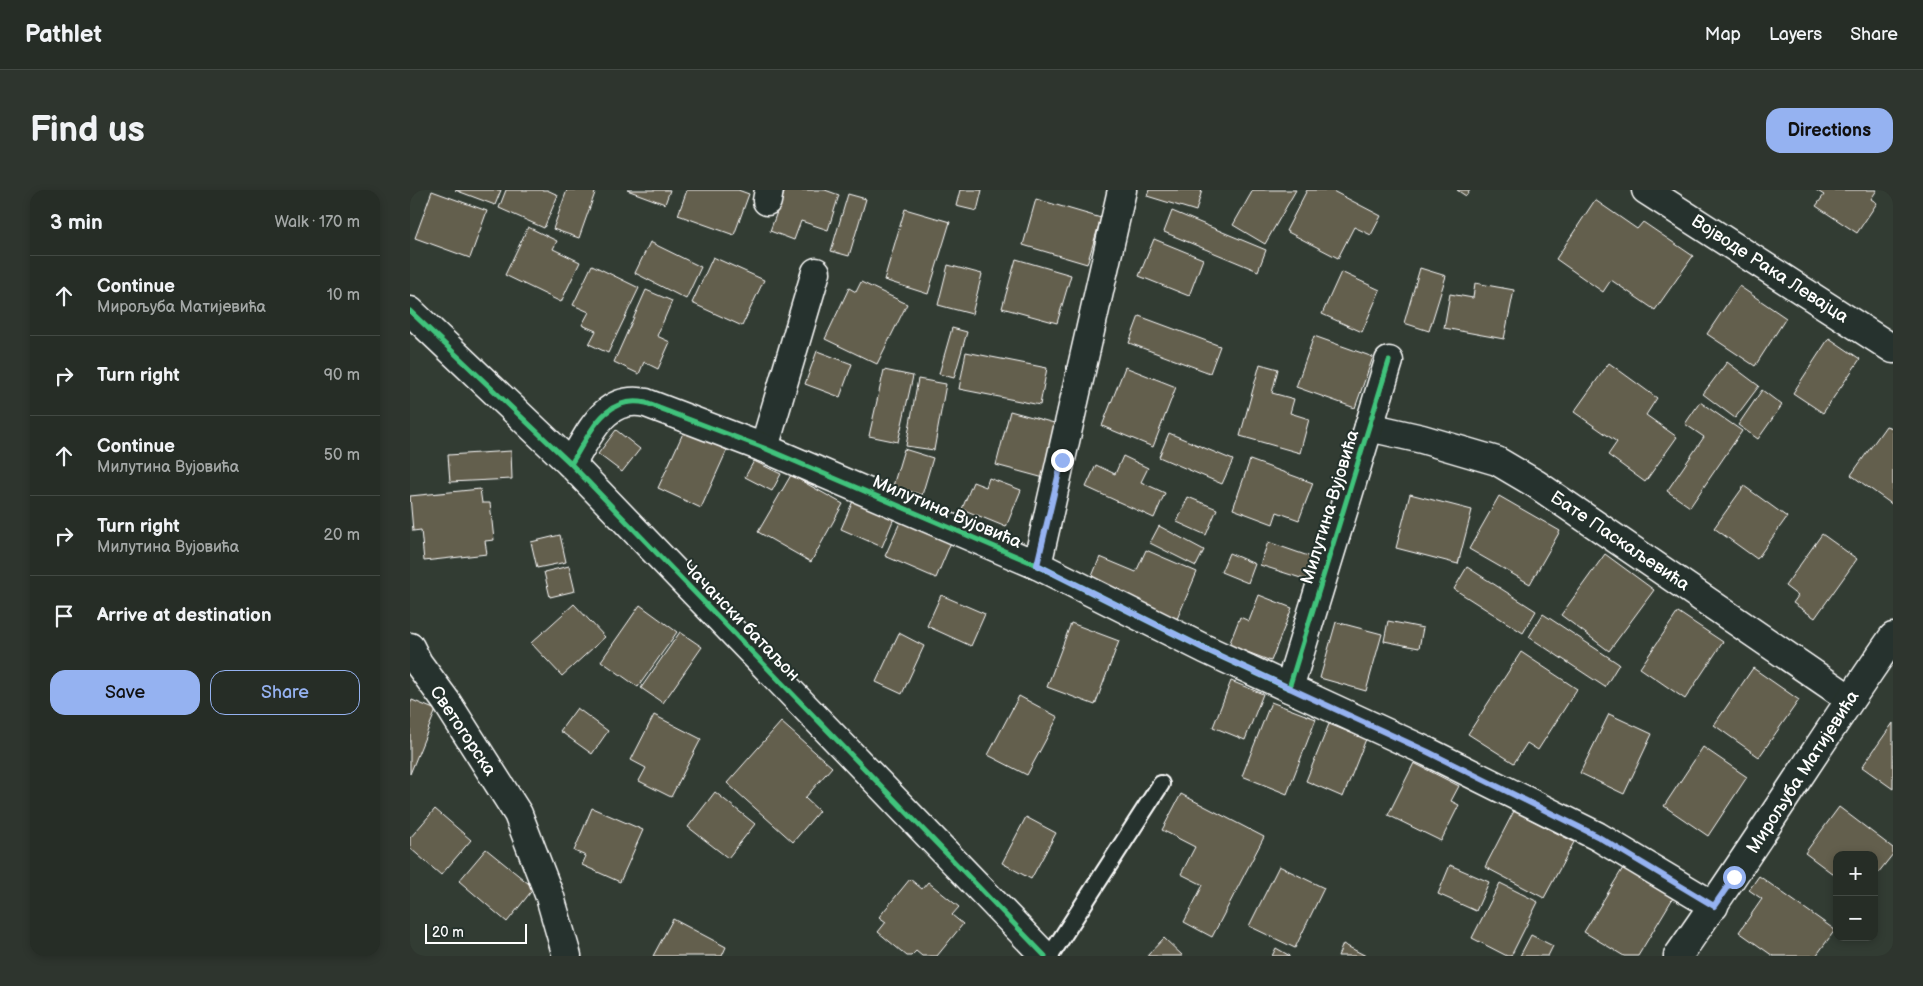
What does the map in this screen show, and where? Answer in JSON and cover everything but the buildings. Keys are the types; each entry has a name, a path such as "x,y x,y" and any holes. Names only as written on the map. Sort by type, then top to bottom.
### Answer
{"street":[{"name":"Милутина Вујовића","path":"1037,565 1122,190"},
{"name":"Војводе Рака Левајца","path":"1646,190 1893,349"},
{"path":"764,448 816,272"},
{"name":"Чачански батаљон","path":"412,318 571,464 1045,956"},
{"name":"Милутина Вујовића","path":"571,464 604,413 621,402 634,400 646,403 764,448 1037,565 1205,649 1289,688 1389,361"},
{"name":"Бате Паскаљевића","path":"1369,427 1422,439 1497,461 1536,484 1850,699"},
{"name":"Мирољуба Матијевића","path":"1678,956 1714,906 1893,637"},
{"name":"Светогорска","path":"410,647 418,663 446,701 518,814 550,897 567,956"},
{"path":"1289,688 1428,752 1597,836 1714,906"}],"lane":[{"path":"1050,956 1162,784"}],"cycle path":[{"path":"410,311 571,464 1045,956"},
{"path":"571,464 592,429 609,410 631,402 646,403 764,448 1037,565 1205,649 1289,688 1389,361"}],"route":[{"path":"1062,460 1037,565 1205,649 1428,752 1597,836 1714,906 1734,877"}]}
